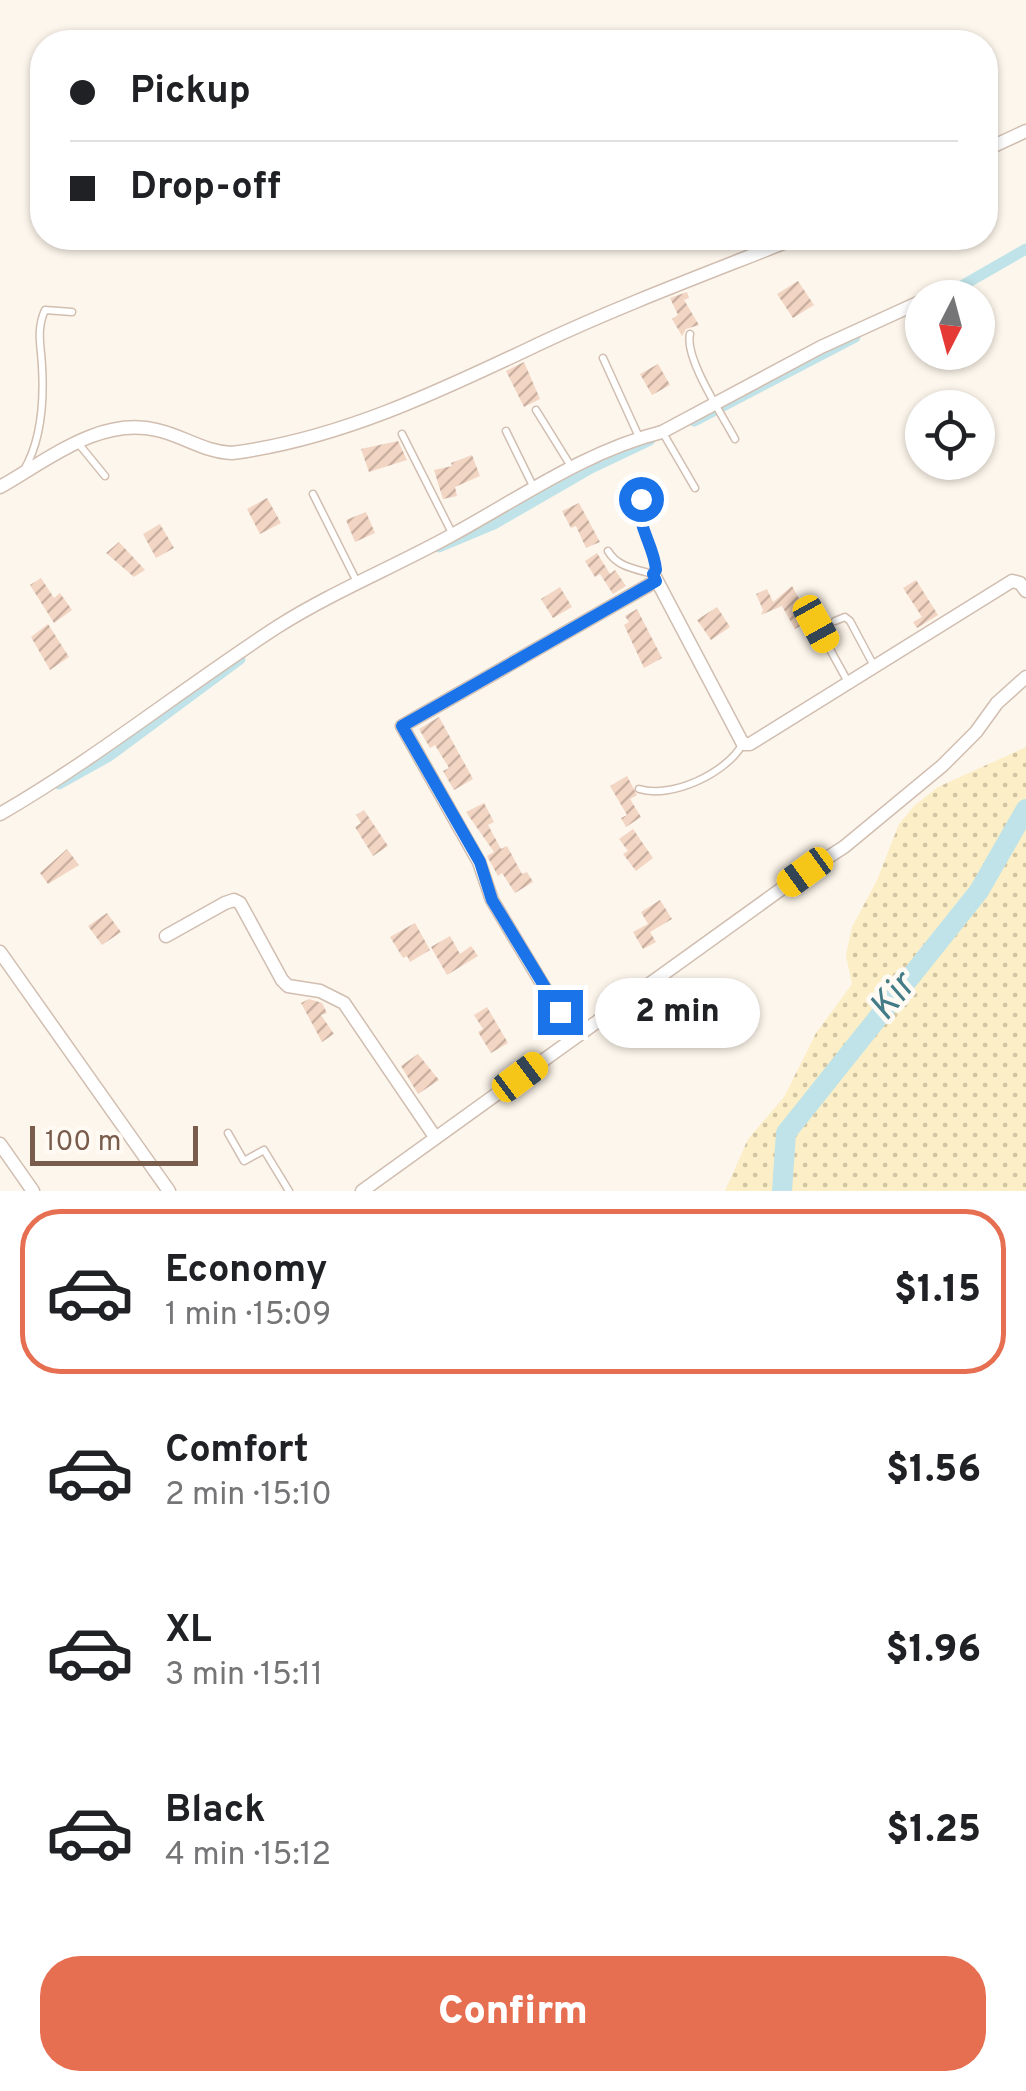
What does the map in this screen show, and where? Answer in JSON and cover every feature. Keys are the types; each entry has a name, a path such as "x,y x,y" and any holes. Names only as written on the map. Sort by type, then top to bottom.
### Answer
{"street":[{"path":"998,144 1026,131"},
{"path":"0,487 116,426 164,431 214,452 232,453 340,428 479,374 543,342 767,250"},
{"path":"0,814 98,753 277,627 453,534 532,486 639,438 662,432 821,347 905,309"},
{"path":"574,1037 492,900 480,862 402,726 655,578 743,744 750,744 1012,581 1020,583 1026,591"},
{"path":"362,1191 844,847 942,766 1026,678"},
{"path":"166,936 225,903 240,903 282,980 288,986 320,990 344,1003 435,1136"},
{"path":"0,952 169,1191"},
{"path":"0,1144 33,1191"}],"lane":[{"path":"20,475 32,456 41,409 43,370 38,325 44,310 72,312"},
{"path":"690,334 693,359 735,440"},
{"path":"603,358 639,438"},
{"path":"536,410 573,469"},
{"path":"506,431 532,486"},
{"path":"662,432 695,488"},
{"path":"402,434 453,534"},
{"path":"78,443 105,476"},
{"path":"313,494 357,583"},
{"path":"608,551 614,561 655,578 655,556 639,518 641,499"},
{"path":"835,622 845,617 850,620 874,667"},
{"path":"816,624 849,683"},
{"path":"639,790 670,792 685,787 735,758 743,744"},
{"path":"228,1134 244,1161 264,1150 289,1191"}],"sand":[{"path":"1026,747 1026,1191 725,1191 748,1139 784,1097 816,1033 852,984 846,955 852,927 877,880 899,824 938,787"}],"building":[{"path":"798,281 814,305 793,318 777,294"},
{"path":"687,292 689,298 684,300 699,325 686,329 682,336 672,319 678,315 670,298"},
{"path":"524,362 540,399 524,407 506,371"},
{"path":"658,364 670,385 652,395 640,374"},
{"path":"398,441 407,460 369,472 361,449"},
{"path":"472,455 480,476 455,487 457,496 443,499 434,470"},
{"path":"267,498 281,523 260,534 247,509"},
{"path":"579,503 600,542 586,548 576,526 571,528 562,511"},
{"path":"366,512 375,533 355,542 346,520"},
{"path":"160,524 174,548 156,558 143,534"},
{"path":"119,542 145,570 134,577 106,553"},
{"path":"597,553 610,574 615,570 626,586 613,594 600,574 595,577 585,561"},
{"path":"41,578 54,598 60,593 72,610 54,623 30,585"},
{"path":"916,580 938,615 917,628 913,622 922,617 903,588"},
{"path":"792,586 811,620 795,629 782,606 761,615 763,610 756,594 767,589 773,602"},
{"path":"560,587 572,607 553,618 541,599"},
{"path":"717,607 730,627 711,640 697,620"},
{"path":"637,609 662,658 644,668 624,625 629,622 625,616"},
{"path":"48,624 69,657 50,670 31,637"},
{"path":"439,717 473,779 454,790 443,771 449,768 419,729"},
{"path":"627,776 637,795 630,799 641,817 626,827 621,818 627,815 610,786"},
{"path":"484,803 494,822 488,825 501,849 507,846 522,874 527,872 533,882 515,893 502,873 498,876 487,856 494,852 466,812"},
{"path":"364,810 388,846 373,856 355,827 361,823 356,815"},
{"path":"633,829 653,858 636,871 623,854 628,851 619,839"},
{"path":"67,849 79,865 48,884 40,873"},
{"path":"660,900 672,919 650,932 656,942 643,949 633,932 648,924 641,912"},
{"path":"107,913 121,932 102,945 88,926"},
{"path":"415,923 430,950 410,962 390,937"},
{"path":"450,936 460,954 471,946 478,956 447,975 431,947"},
{"path":"309,999 322,1003 327,1013 321,1015 334,1034 322,1042 301,1003"},
{"path":"487,1007 508,1043 491,1053 478,1032 483,1029 474,1015"},
{"path":"418,1054 439,1080 418,1094 401,1066"}],"waterway":[{"path":"972,280 1026,249"},
{"path":"694,421 855,337"},
{"path":"439,547 494,524 591,468 650,440"},
{"path":"59,784 109,756 240,659"},
{"name":"Kir","path":"782,1191 786,1133 979,891 1026,809"}],"route":[{"path":"560,1012 492,900 480,862 402,726 656,581 655,556 639,518 641,499"}]}
